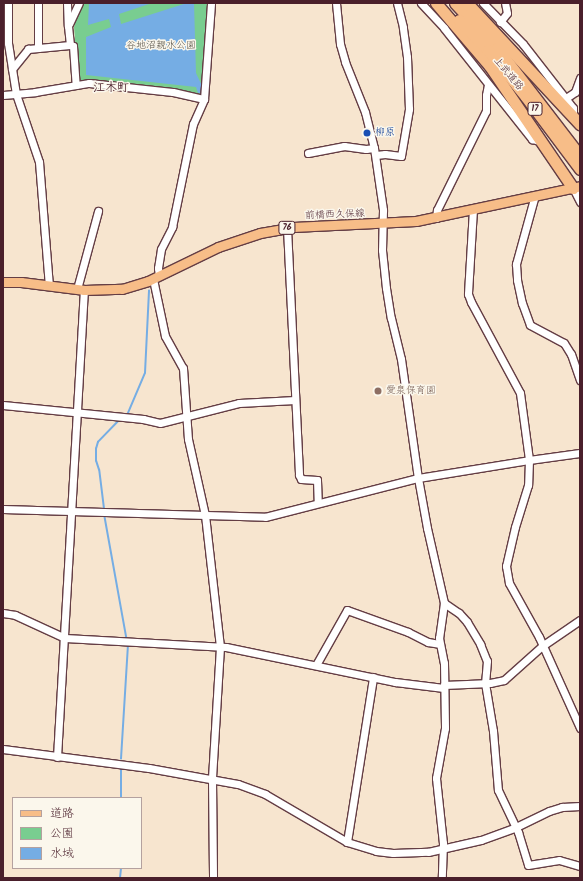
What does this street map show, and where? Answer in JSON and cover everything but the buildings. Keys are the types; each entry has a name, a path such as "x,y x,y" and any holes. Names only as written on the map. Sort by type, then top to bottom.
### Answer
{"highway":[{"path":"436,3 489,65 539,140 576,187"},
{"name":"上武道路","path":"444,3 488,50 526,97 580,169"},
{"name":"上武道路","path":"455,3 497,48 580,156"},
{"path":"467,3 577,121"}],"main road":[{"name":"前橋西久保線","path":"3,282 80,289 122,289 156,278 229,242 260,233 287,228 383,224 436,218 576,187"}],"street":[{"path":"8,3 8,42 16,94 39,162 49,285"},
{"path":"38,3 38,48"},
{"path":"68,3 68,26 70,45 73,46 76,85"},
{"path":"68,26 79,3"},
{"path":"211,3 204,99 193,124 172,227 161,250 156,278 165,336 179,358 183,368 188,438 205,515 220,647 212,778 213,878"},
{"path":"336,3 340,44 345,62 365,112 376,155 383,224 382,250 386,288 391,318 401,360 418,478 427,528 444,603 439,644 443,656 445,728 436,778 443,849 442,878"},
{"path":"376,155 385,154 401,156 409,109 407,58 403,27 397,3"},
{"path":"421,3 444,28 532,139 539,140"},
{"path":"483,3 523,44 566,98 573,108 577,121"},
{"path":"500,22 507,13 506,3"},
{"path":"12,69 28,49 70,45"},
{"path":"566,98 574,92 580,78"},
{"path":"3,95 43,91 89,82 173,92 204,99"},
{"path":"436,218 437,210 486,111 486,95 488,85"},
{"path":"308,153 344,146 366,149 374,148"},
{"path":"576,187 580,202"},
{"path":"535,195 516,264 517,280 522,303 530,325 564,342 571,354 580,380"},
{"path":"473,209 468,294 470,302 520,393 529,460 528,485 515,526 506,566 509,583 542,646 580,728"},
{"path":"57,757 77,413 80,289 98,211"},
{"path":"287,228 299,475 301,479 317,480 318,503"},
{"path":"3,405 143,419 158,423 244,402 295,400"},
{"path":"3,509 265,517 418,478 580,453"},
{"path":"444,603 459,613 467,622 480,644 487,661 485,683 493,731 498,790 516,827 524,847 528,864 559,860 580,866"},
{"path":"316,665 348,610 408,632 428,642 439,644"},
{"path":"3,613 15,615 65,638 220,647 373,677 444,686 504,680 542,646 580,620"},
{"path":"347,842 373,677"},
{"path":"3,749 118,764 212,778 238,784 261,792 347,842 376,851 392,853 420,853 443,849 490,837 555,809 580,806"}],"green space":[{"name":"谷地沼親水公園","path":"80,3 209,3 203,95 147,87 78,81 74,27"}],"water":[{"name":"谷地沼親水公園","path":"89,3 152,3 119,14 121,24 187,3 194,3 196,73 203,88 203,93 198,93 196,87 86,75 86,37 111,27 109,19 88,25"}],"waterway":[{"path":"128,413 145,373 149,291"},
{"path":"104,509 99,470 96,461 96,449 98,442 119,420"},
{"path":"105,517 127,639"},
{"path":"121,759 128,643"},
{"path":"121,769 121,797"},
{"path":"120,878 121,869"}],"place":[{"name":"柳原","path":"367,133"},
{"name":"愛泉保育園","path":"378,391"}],"district":[{"name":"江木町","path":"111,88"}]}
